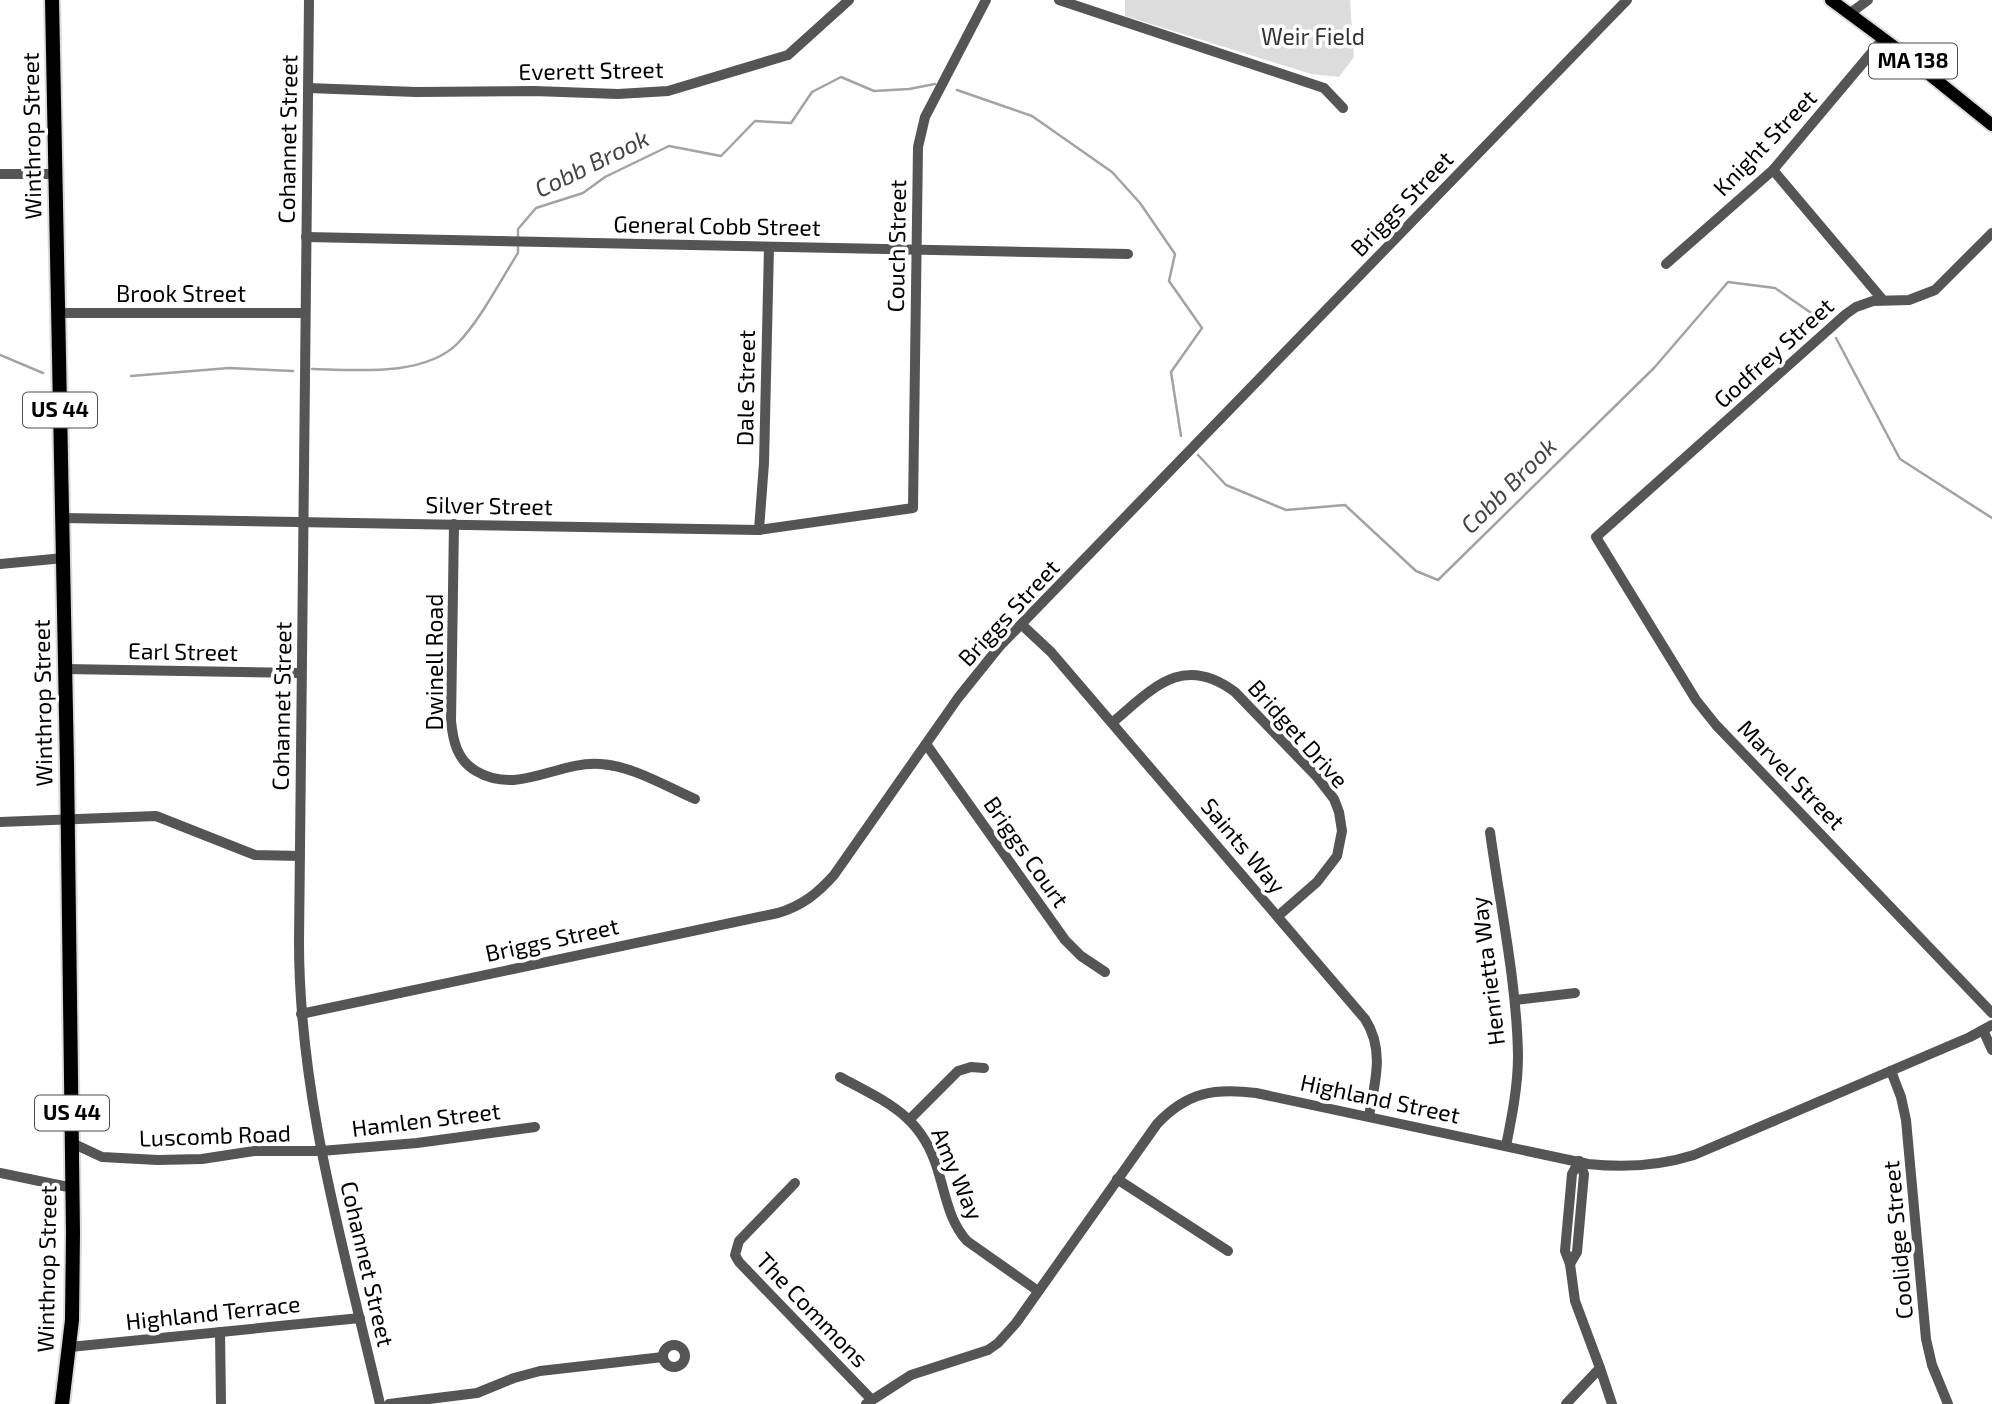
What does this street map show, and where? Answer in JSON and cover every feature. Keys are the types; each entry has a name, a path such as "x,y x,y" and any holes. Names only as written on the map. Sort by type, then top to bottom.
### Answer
{"highway":[{"name":"Winthrop Street","path":"52,0 64,558 73,1188 72,1320 62,1404"}],"main road":[{"name":"MA 138","path":"1830,0 1992,125"}],"street":[{"name":"Cohannet Street","path":"309,0 300,856 301,1014 321,1151 380,1404"},
{"name":"Everett Street","path":"308,88 618,94 668,91 788,55 849,0"},
{"name":"Couch Street","path":"913,508 917,161 920,135 925,117 985,0"},
{"path":"1059,0 1324,88 1343,108"},
{"name":"Briggs Street","path":"301,1014 791,909 812,897 834,875 974,677 1627,0"},
{"path":"1849,14 1868,0"},
{"name":"Knight Street","path":"1666,264 1773,170 1883,39"},
{"path":"1773,170 1882,299"},
{"path":"0,174 55,174"},
{"name":"Godfrey Street","path":"1596,537 1846,314 1864,303 1882,299 1909,300 1935,290 1992,233"},
{"name":"General Cobb Street","path":"306,237 1128,254"},
{"name":"Dale Street","path":"759,530 764,463 769,247"},
{"name":"Brook Street","path":"58,313 305,313"},
{"name":"Silver Street","path":"63,518 759,530 913,508"},
{"name":"Dwinell Road","path":"454,524 451,720 454,742 464,762 481,775 514,781 578,765 604,764 631,771 695,799"},
{"name":"Marvel Street","path":"1596,537 1696,700 1716,725 1992,1013"},
{"path":"0,564 64,558"},
{"name":"Saints Way","path":"1022,625 1051,652 1112,722 1372,1030 1378,1063 1368,1116"},
{"name":"Earl Street","path":"65,669 302,673"},
{"name":"Bridget Drive","path":"1112,722 1161,681 1184,674 1205,676 1223,683 1235,692 1317,777 1334,799 1339,813 1341,844 1328,870 1278,916"},
{"name":"Briggs Court","path":"926,744 1065,940 1081,956 1105,972"},
{"path":"0,822 156,816 255,855 300,856"},
{"name":"Henrietta Way","path":"1490,832 1515,1000 1518,1057 1514,1104 1506,1146"},
{"path":"1515,1000 1575,993"},
{"path":"1988,1028 1992,1050"},
{"name":"Highland Street","path":"868,1402 911,1376 988,1350 998,1343 1166,1115 1188,1099 1212,1091 1256,1093 1579,1161 1609,1166 1637,1166 1685,1158 1988,1028"},
{"path":"910,1119 958,1071 971,1066 984,1068"},
{"name":"Coolidge Street","path":"1891,1071 1906,1120 1926,1339 1936,1377 1948,1404"},
{"name":"Amy Way","path":"839,1077 897,1108 910,1119 937,1167 951,1218 958,1231 980,1251 1038,1291"},
{"name":"Hamlen Street","path":"321,1151 417,1143 535,1127"},
{"name":"Luscomb Road","path":"72,1143 103,1157 158,1160 202,1159 254,1151 321,1151"},
{"path":"1579,1161 1584,1174 1577,1252 1570,1264 1575,1301 1612,1404"},
{"path":"0,1173 73,1188"},
{"path":"1117,1179 1228,1251"},
{"name":"The Commons","path":"794,1183 739,1241 735,1255 868,1402"},
{"name":"Highland Terrace","path":"70,1347 360,1318"},
{"path":"220,1332 221,1404"},
{"path":"389,1404 477,1393 540,1371 663,1357"},
{"path":"1566,1404 1600,1368"}],"green space":[{"name":"Weir Field","path":"1125,0 1350,0 1354,57 1339,77 1311,74 1125,16"}],"waterway":[{"name":"Cobb Brook","path":"518,237 518,229 536,208 583,193 605,177 669,146 721,156 755,121 791,123 812,92 841,77 874,91 935,84"},
{"name":"Cobb Brook","path":"957,90 1032,116 1112,172 1140,203 1175,254 1169,281 1202,328 1171,372 1181,436"},
{"name":"Cobb Brook","path":"312,369 389,369 427,362 444,354 458,343 482,311 518,253 518,244"},
{"name":"Cobb Brook","path":"1198,455 1226,485 1286,510 1345,505 1416,571 1438,580 1654,368 1728,282 1775,288 1820,319"},
{"name":"Cobb Brook","path":"1836,338 1900,459 1992,518"},
{"name":"Cobb Brook","path":"0,355 43,373"},
{"name":"Cobb Brook","path":"131,376 229,368 293,371"}]}
